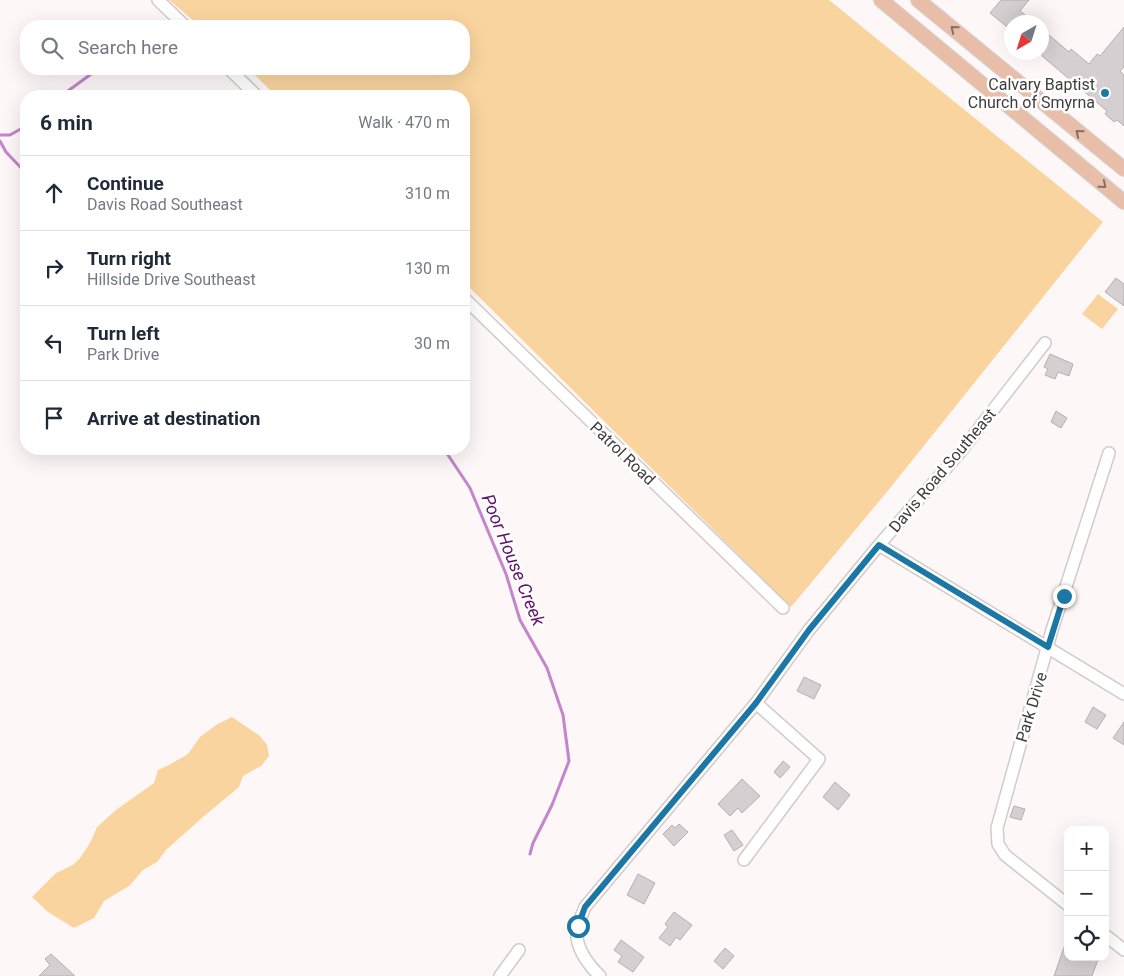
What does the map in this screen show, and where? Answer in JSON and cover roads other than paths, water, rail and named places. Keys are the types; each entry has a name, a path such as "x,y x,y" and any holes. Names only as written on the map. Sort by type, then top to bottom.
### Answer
{"main road":[{"path":"881,0 1124,202"},
{"path":"918,0 1124,169"}],"street":[{"path":"158,0 179,20"},
{"path":"235,75 251,90"},
{"name":"Patrol Road","path":"470,304 783,608"},
{"name":"Davis Road Southeast","path":"600,976 593,970 582,953 577,939 578,926 585,907 756,703 809,630 879,545 962,450 1044,343"},
{"name":"Park Drive","path":"1064,902 1005,855 998,844 997,828 1048,647 1109,453"},
{"path":"879,545 1124,694"},
{"path":"744,860 819,759 756,703"},
{"path":"1109,938 1124,950"},
{"path":"500,976 519,950"}],"waterway":[{"path":"69,90 90,75"},
{"path":"0,135 10,135 20,129"},
{"name":"Poor House Creek","path":"0,141 6,152 20,167"},
{"name":"Poor House Creek","path":"448,455 470,488 506,574 520,620 547,668 563,715 569,761 530,854"}],"place":[{"name":"Calvary Baptist Church of Smyrna","path":"1105,93"}]}
